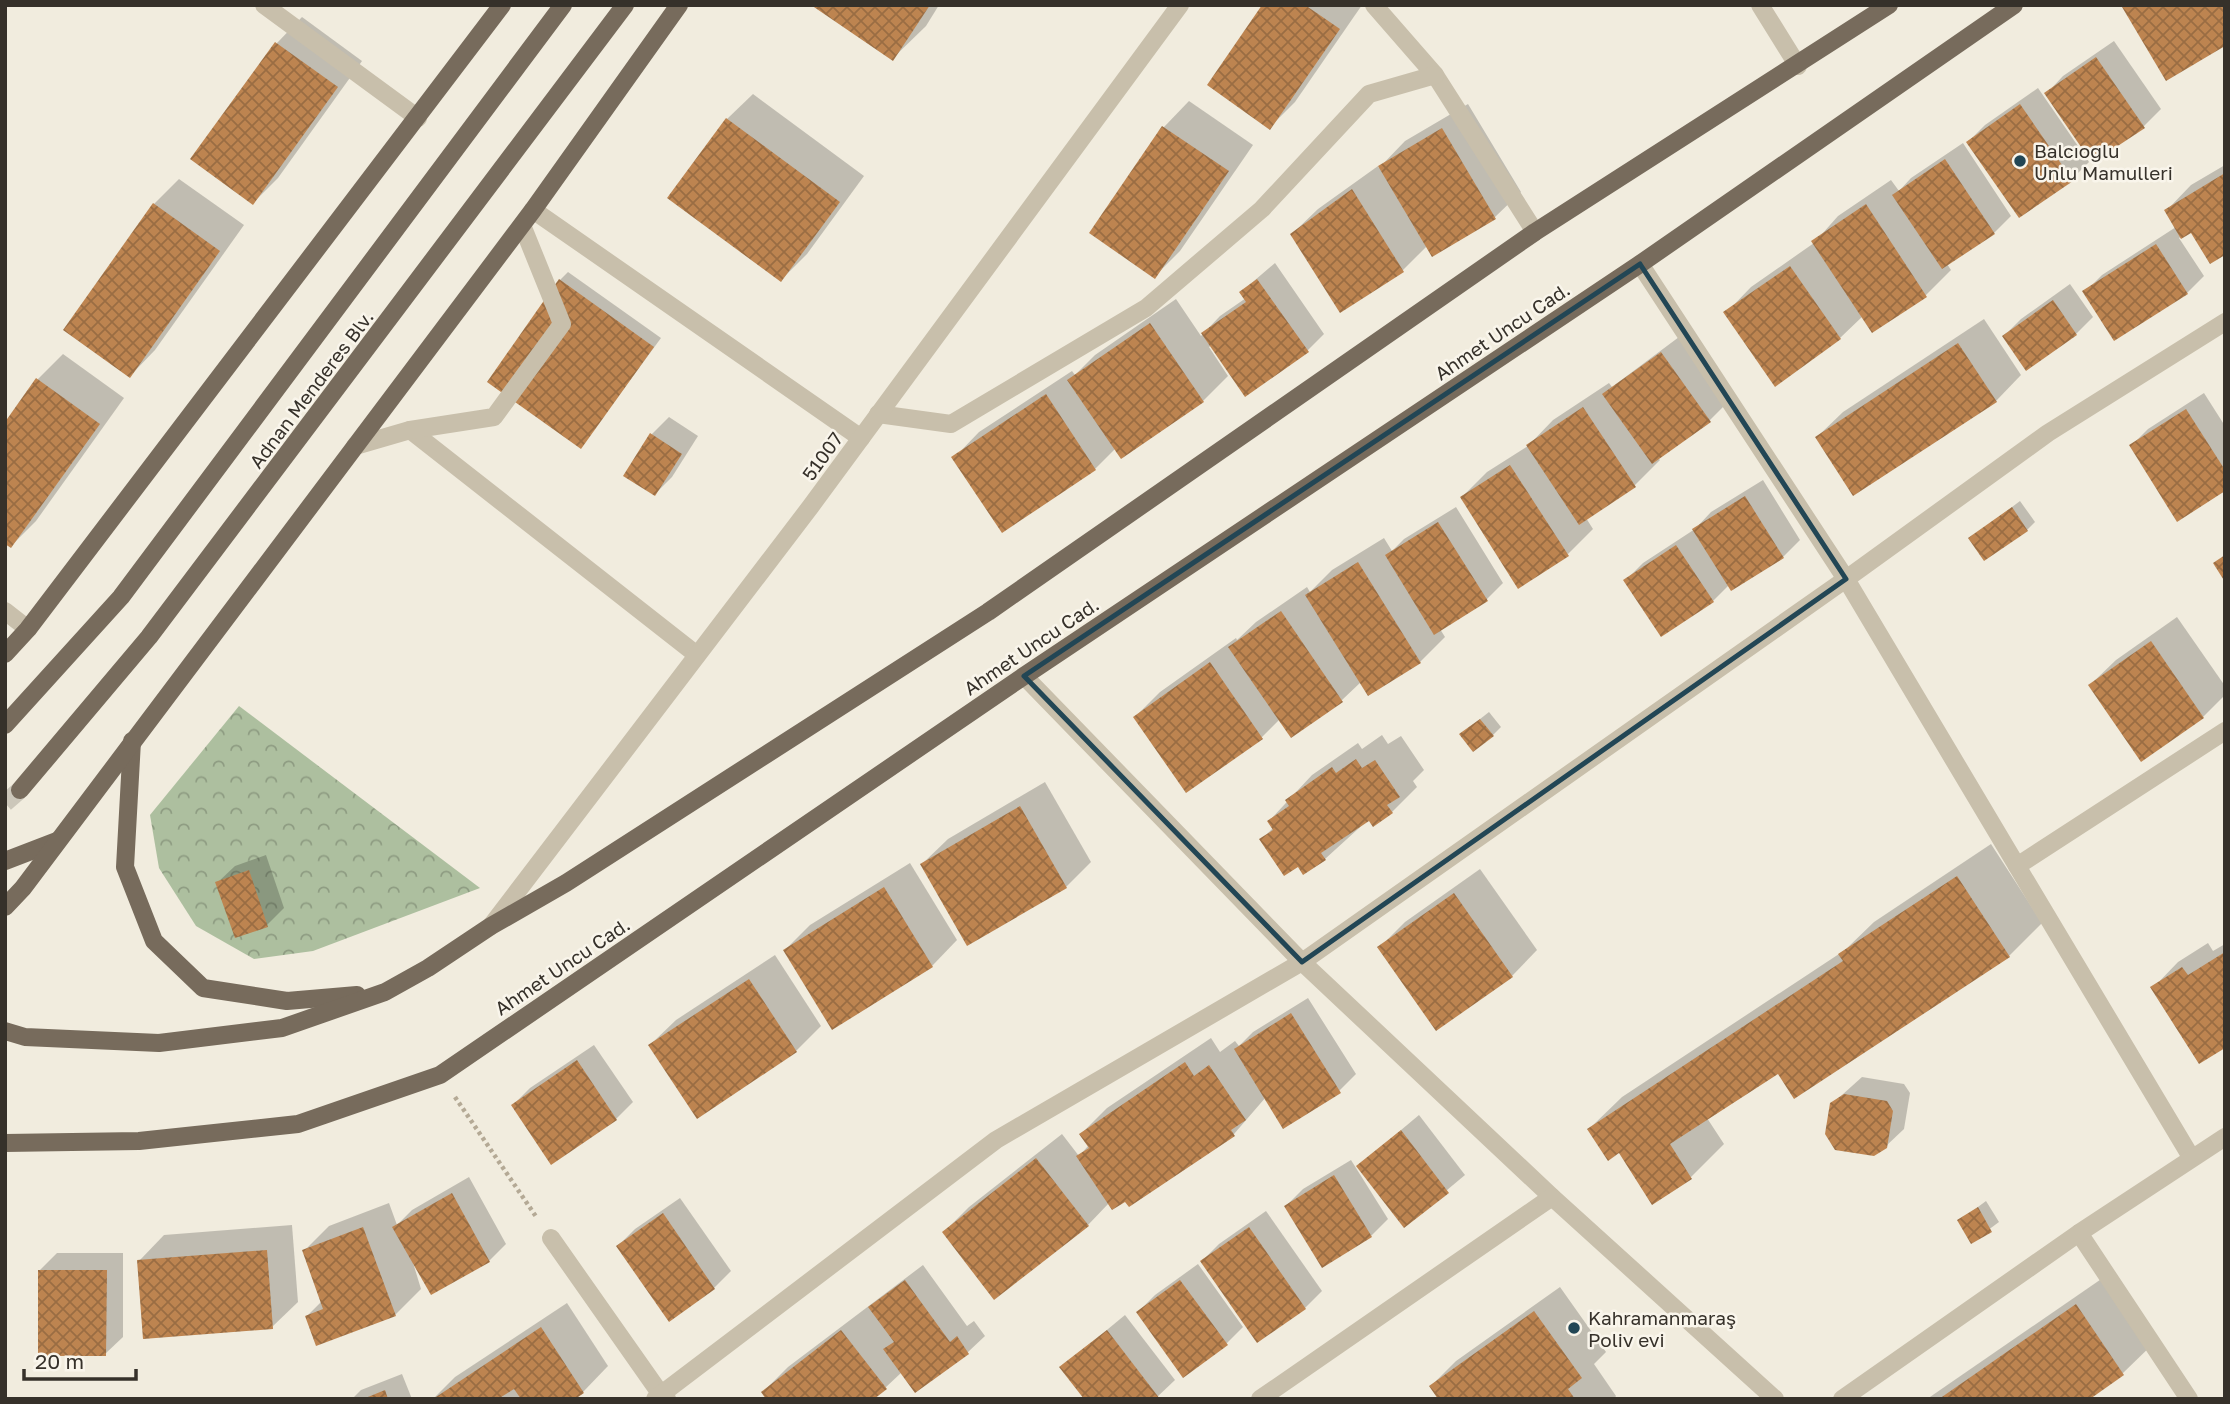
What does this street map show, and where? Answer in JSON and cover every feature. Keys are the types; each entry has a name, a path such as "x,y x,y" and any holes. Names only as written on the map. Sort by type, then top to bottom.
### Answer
{"main road":[{"path":"5,654 28,629 502,5"},
{"name":"Adnan Menderes Blv.","path":"5,725 121,597 563,5"},
{"name":"Adnan Menderes Blv.","path":"20,790 149,637 625,5"},
{"path":"5,907 58,841 522,225 679,5"},
{"path":"5,1031 25,1037 159,1043 282,1028 385,992 566,883 988,612 1535,232 1798,66 1889,5"},
{"name":"Ahmet Uncu Cad.","path":"5,1143 139,1141 298,1124 440,1075 1024,676 1640,264 2014,5"},
{"path":"132,741 125,867 154,941 203,988 287,1001 385,992"},
{"path":"5,861 58,841"}],"street":[{"path":"264,5 418,118"},
{"name":"51007","path":"491,926 861,438 1180,5"},
{"path":"1374,5 1435,75 1535,232"},
{"path":"1760,5 1798,66"},
{"path":"878,414 951,424 1146,308 1262,209 1369,94 1435,75"},
{"path":"533,210 861,438"},
{"path":"355,446 410,430 494,417 562,324 522,225"},
{"path":"1640,264 1846,579 2191,1157"},
{"path":"551,1238 661,1398 996,1140 1302,962 1846,579 2048,433 2225,322"},
{"path":"410,430 697,655"},
{"path":"5,611 28,629"},
{"path":"1024,676 1302,962 1552,1197 1775,1399"},
{"path":"2017,866 2225,731"},
{"path":"1842,1399 2079,1233 2225,1137"},
{"path":"1260,1399 1552,1197"},
{"path":"2079,1233 2189,1399"}],"path":[{"path":"440,1075 551,1238"}],"highlighted area":[{"path":"1640,264 1846,579 1302,962 1024,676"}],"green space":[{"path":"239,706 480,888 313,951 254,959 196,926 159,868 150,815"}],"building":[{"path":"811,5 930,5 893,61"},
{"path":"1262,5 1305,5 1340,29 1270,130 1207,85"},
{"path":"2225,5 2225,46 2166,81 2122,7"},
{"path":"275,42 338,87 253,205 190,159"},
{"path":"2096,57 2145,128 2092,163 2044,93"},
{"name":"Balcıoglu Unlu Mamulleri","path":"2020,104 2073,181 2019,218 1966,142"},
{"path":"726,118 840,202 781,282 667,198"},
{"path":"1162,126 1229,171 1155,279 1089,233"},
{"path":"1442,128 1496,219 1432,257 1378,166"},
{"path":"1945,159 1995,234 1942,269 1892,195"},
{"path":"2225,173 2225,255 2210,264 2191,233 2181,239 2164,210"},
{"path":"1352,189 1404,272 1340,313 1290,234"},
{"path":"153,203 220,251 130,378 63,330"},
{"path":"1866,204 1927,297 1872,333 1811,241"},
{"path":"2156,244 2188,294 2114,341 2082,291"},
{"path":"1790,266 1841,339 1775,387 1723,312"},
{"path":"559,279 654,347 581,449 487,382"},
{"path":"1257,279 1309,352 1245,397 1201,333 1246,302 1239,292"},
{"path":"2053,300 2077,335 2026,371 2002,336"},
{"path":"1150,323 1204,402 1121,459 1067,380"},
{"path":"1958,343 1997,402 1853,496 1815,437"},
{"path":"1661,352 1711,422 1652,464 1602,394"},
{"path":"36,378 100,424 11,548 5,544 5,422"},
{"path":"1046,394 1096,470 1002,533 951,457"},
{"path":"1583,407 1636,487 1579,525 1526,445"},
{"path":"2186,409 2225,470 2225,491 2177,522 2129,445"},
{"path":"650,433 682,454 655,496 623,476"},
{"path":"1510,465 1569,556 1518,589 1460,497"},
{"path":"1745,496 1784,558 1731,591 1692,529"},
{"path":"2012,507 2028,531 1984,561 1968,538"},
{"path":"1438,522 1488,601 1434,635 1385,555"},
{"path":"1676,545 1714,602 1661,637 1623,580"},
{"path":"2225,555 2225,582 2213,563"},
{"path":"1358,562 1421,663 1368,696 1305,595"},
{"path":"1281,611 1343,702 1291,738 1228,647"},
{"path":"2151,641 2204,718 2141,762 2088,685"},
{"path":"1210,662 1263,739 1186,793 1133,717"},
{"path":"1480,719 1494,736 1473,752 1459,734"},
{"path":"1356,759 1362,768 1375,760 1400,797 1387,805 1393,813 1373,827 1369,821 1321,853 1326,860 1303,875 1298,867 1284,876 1259,839 1273,830 1267,821 1289,806 1285,800 1332,767 1336,773"},
{"path":"1020,806 1067,888 967,946 920,864"},
{"path":"249,870 268,927 235,938 215,882"},
{"path":"1957,876 2010,957 1794,1099 1778,1074 1670,1144 1692,1179 1652,1205 1619,1153 1608,1161 1587,1129 1843,961 1838,954"},
{"path":"884,887 933,967 832,1030 783,950"},
{"path":"1454,893 1513,977 1436,1031 1377,947"},
{"path":"2225,952 2225,1048 2199,1064 2150,987 2182,967 2188,975"},
{"path":"749,979 797,1052 697,1119 648,1045"},
{"path":"1291,1013 1341,1093 1283,1129 1234,1049"},
{"path":"577,1060 617,1120 551,1165 511,1105"},
{"path":"1185,1062 1194,1076 1209,1065 1246,1120 1231,1130 1235,1136 1129,1207 1125,1202 1112,1210 1076,1156 1089,1148 1079,1134"},
{"path":"1844,1094 1887,1101 1893,1111 1887,1148 1874,1156 1835,1150 1825,1134 1830,1103"},
{"path":"1401,1130 1449,1193 1404,1228 1356,1166"},
{"path":"1036,1158 1089,1226 994,1300 942,1232"},
{"path":"1334,1175 1372,1237 1322,1268 1284,1206"},
{"path":"452,1193 490,1262 431,1295 392,1227"},
{"path":"1978,1207 1992,1232 1971,1244 1957,1220"},
{"path":"663,1213 715,1289 669,1322 616,1246"},
{"path":"363,1227 396,1316 316,1346 305,1316 323,1309 302,1250"},
{"path":"1249,1227 1306,1309 1257,1343 1200,1261"},
{"path":"267,1250 273,1329 143,1339 137,1260"},
{"path":"38,1270 107,1270 106,1356 38,1356"},
{"path":"905,1280 950,1342 957,1336 969,1354 915,1393 883,1349 894,1342 868,1307"},
{"path":"1180,1280 1228,1345 1183,1378 1136,1312"},
{"path":"2076,1304 2124,1375 2090,1399 1939,1399"},
{"path":"1534,1311 1582,1378 1568,1389 1575,1399 1438,1399 1429,1386"},
{"path":"541,1327 584,1393 575,1399 521,1399 514,1389 498,1399 433,1399"},
{"path":"841,1330 887,1389 874,1399 766,1399 761,1392"},
{"path":"1107,1330 1160,1399 1084,1399 1059,1367"},
{"path":"385,1390 388,1399 363,1399"}],"tunnel":[{"path":"5,803 20,790"}],"place":[{"name":"Balcıoglu Unlu Mamulleri","path":"2020,161"},
{"name":"Kahramanmaraş Poliv evi","path":"1574,1328"}]}
